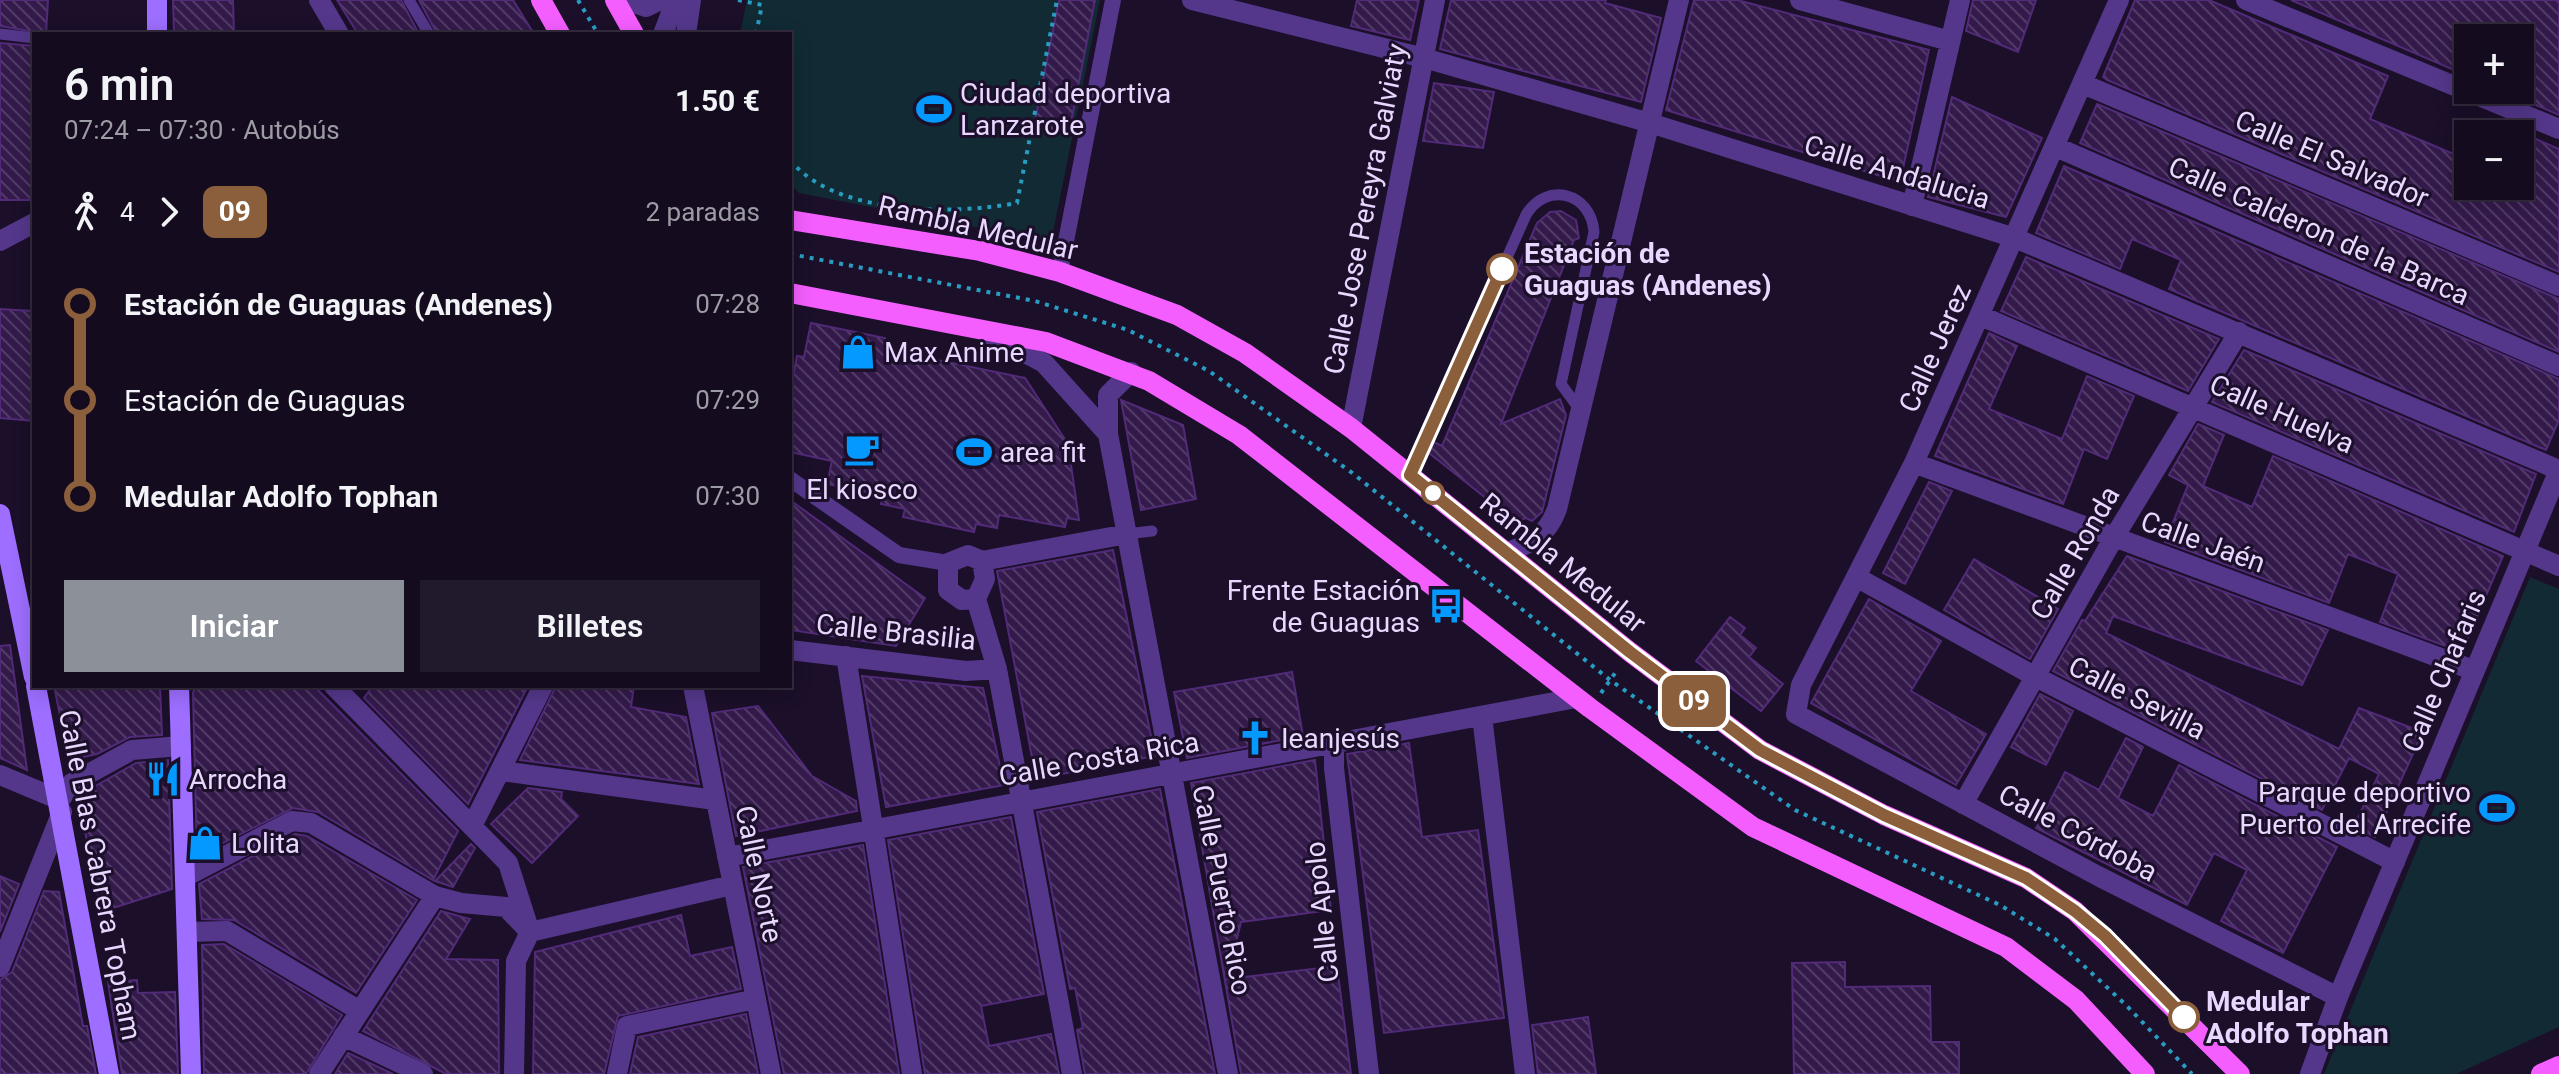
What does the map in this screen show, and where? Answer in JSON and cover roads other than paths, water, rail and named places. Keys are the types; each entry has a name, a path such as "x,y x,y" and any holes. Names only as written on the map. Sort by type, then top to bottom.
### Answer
{"main road":[{"path":"157,0 157,32"},
{"path":"541,0 559,32"},
{"path":"615,0 633,32"},
{"name":"Rambla Medular","path":"792,220 980,251 1060,272 1177,315 1245,353 1351,428 1760,750 1871,808 2026,878 2075,911 2240,1074"},
{"path":"792,293 1046,342 1131,372 1239,435 1753,827 1963,924 2035,967 2076,1000 2145,1074"},
{"name":"Calle Blas Cabrera Topham","path":"0,514 9,599 32,671"},
{"name":"Calle Blas Cabrera Topham","path":"36,688 109,1074"},
{"path":"180,688 191,1074"},
{"path":"2541,1074 2559,1066"}],"street":[{"path":"319,0 338,32"},
{"path":"625,0 646,7 660,0"},
{"path":"664,32 676,0"},
{"path":"686,32 691,0"},
{"path":"1060,272 1113,0"},
{"name":"Calle Andalucia","path":"1192,0 1424,58 1650,123 2015,238 2559,470"},
{"name":"Calle Jose Pereyra Galviaty","path":"1351,428 1435,0"},
{"path":"1506,553 1540,537 1550,527 1679,0"},
{"path":"1800,0 1950,41"},
{"path":"1912,206 1960,0"},
{"name":"Calle Jerez","path":"1796,714 1801,685 1914,463 2119,0"},
{"path":"2246,0 2559,129"},
{"name":"Calle El Salvador","path":"2083,84 2559,286"},
{"name":"Calle Calderon de la Barca","path":"2056,147 2559,366"},
{"path":"0,241 32,224"},
{"name":"Calle Huelva","path":"1981,316 2559,566"},
{"path":"979,330 1044,363 1108,434"},
{"name":"Calle Ronda","path":"1963,804 2113,539 2239,332"},
{"name":"Calle Puerto Rico","path":"1131,372 1108,395 1108,434 1228,1074"},
{"name":"Calle Jaén","path":"1914,463 2473,670"},
{"name":"Calle Chafaris","path":"2310,1074 2338,997 2559,470"},
{"path":"792,480 899,555 948,563 968,555 982,561 1127,534"},
{"path":"982,561 985,579 976,599 997,669 1072,1074"},
{"path":"948,563 948,590 962,600 976,599"},
{"name":"Calle Sevilla","path":"1858,578 2036,677 2395,862"},
{"name":"Calle Brasilia","path":"792,650 966,671 997,669"},
{"path":"846,656 912,1074"},
{"path":"472,826 542,688"},
{"name":"Calle Norte","path":"693,688 771,1074"},
{"path":"346,691 508,863 530,932 516,961 514,1074"},
{"name":"Calle Costa Rica","path":"727,857 1171,772 1587,698"},
{"name":"Calle Córdoba","path":"1796,714 2098,876 2338,997"},
{"path":"1482,716 1525,1074"},
{"name":"Calle Apolo","path":"1334,743 1334,768 1369,1074"},
{"path":"0,967 72,783 132,750 181,746"},
{"path":"502,771 715,800"},
{"path":"0,775 61,806"},
{"path":"185,877 292,821 311,823 435,896 461,903 506,907 530,932"},
{"path":"530,932 732,885"},
{"path":"319,1074 435,896"},
{"path":"187,932 227,931 360,1011"},
{"path":"617,1074 627,1026 756,999"},
{"path":"343,1036 411,1071"}],"lane":[{"path":"409,0 428,32"},
{"path":"0,34 32,38"},
{"path":"1410,475 1526,215 1539,199 1559,193 1580,201 1593,220 1594,232 1561,384 1580,410"},
{"path":"1127,534 1152,531"}],"place":[{"name":"Ciudad deportiva Lanzarote","path":"934,109"},
{"name":"Estación de Guaguas (Andenes)","path":"1502,269"},
{"name":"Max Anime","path":"858,352"},
{"name":"El kiosco","path":"862,449"},
{"name":"area fit","path":"974,452"},
{"name":"Frente Estación de Guaguas","path":"1446,606"},
{"name":"Ieanjesús","path":"1255,738"},
{"name":"Arrocha","path":"163,779"},
{"name":"Parque deportivo Puerto del Arrecife","path":"2497,808"},
{"name":"Lolita","path":"205,843"},
{"name":"Medular Adolfo Tophan","path":"2184,1017"}]}
